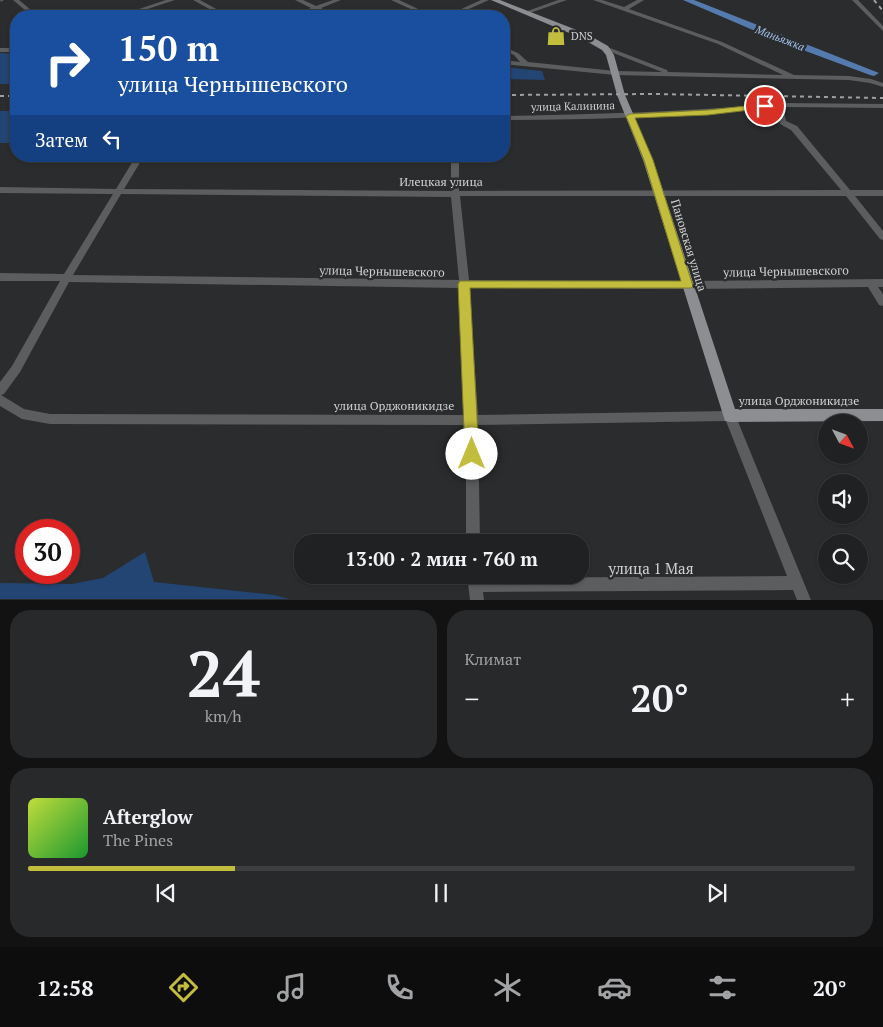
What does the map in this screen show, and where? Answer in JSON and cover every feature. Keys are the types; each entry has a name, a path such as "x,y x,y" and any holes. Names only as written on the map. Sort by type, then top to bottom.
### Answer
{"main road":[{"path":"494,0 584,36 607,52"},
{"name":"Пановская улица","path":"607,52 621,95 659,194 730,416"},
{"name":"улица Орджоникидзе","path":"730,416 883,415"}],"street":[{"path":"16,0 28,10"},
{"path":"143,10 172,0"},
{"path":"196,0 215,10"},
{"path":"298,0 320,10"},
{"path":"311,10 338,0"},
{"path":"394,0 416,10"},
{"path":"463,10 486,0"},
{"path":"525,13 564,0"},
{"path":"596,0 742,52 792,76"},
{"path":"624,9 641,0"},
{"path":"855,0 883,29"},
{"path":"510,52 516,54 526,64"},
{"path":"607,52 672,74"},
{"path":"510,63 615,73 850,78 883,85"},
{"path":"783,105 780,111 783,122 794,128 850,194 883,237"},
{"name":"улица Калинина","path":"510,118 630,116 708,112 783,105 883,106"},
{"path":"0,391 16,369 67,277 136,162"},
{"path":"456,162 455,192 464,284 472,420 473,534"},
{"name":"Илецкая улица","path":"0,190 659,194 883,193"},
{"name":"улица Чернышевского","path":"0,277 688,286 883,283"},
{"path":"871,283 883,302"},
{"name":"улица Орджоникидзе","path":"0,400 22,414 50,418 472,420 730,416"},
{"path":"0,410 15,410"},
{"path":"730,416 804,600"},
{"name":"улица 1 Мая","path":"589,581 798,583"},
{"path":"475,584 477,600"}],"shaded area":[{"path":"0,53 10,54 10,84 0,84"},
{"path":"510,68 542,71 545,80 510,79"},
{"path":"0,111 10,111 10,143 0,143"},
{"path":"145,552 154,582 274,595 289,599 0,599 0,583 80,584 103,578"}],"waterway":[{"name":"Маньяжка","path":"687,0 779,38 874,73"}],"railway":[{"path":"874,0 883,11"},
{"path":"510,95 654,94 883,98"},
{"path":"0,96 10,96"}],"place":[{"name":"DNS","path":"556,36"}],"route":[{"path":"472,454 472,420 464,284 688,286 648,160 630,116 708,112 765,106"}]}
